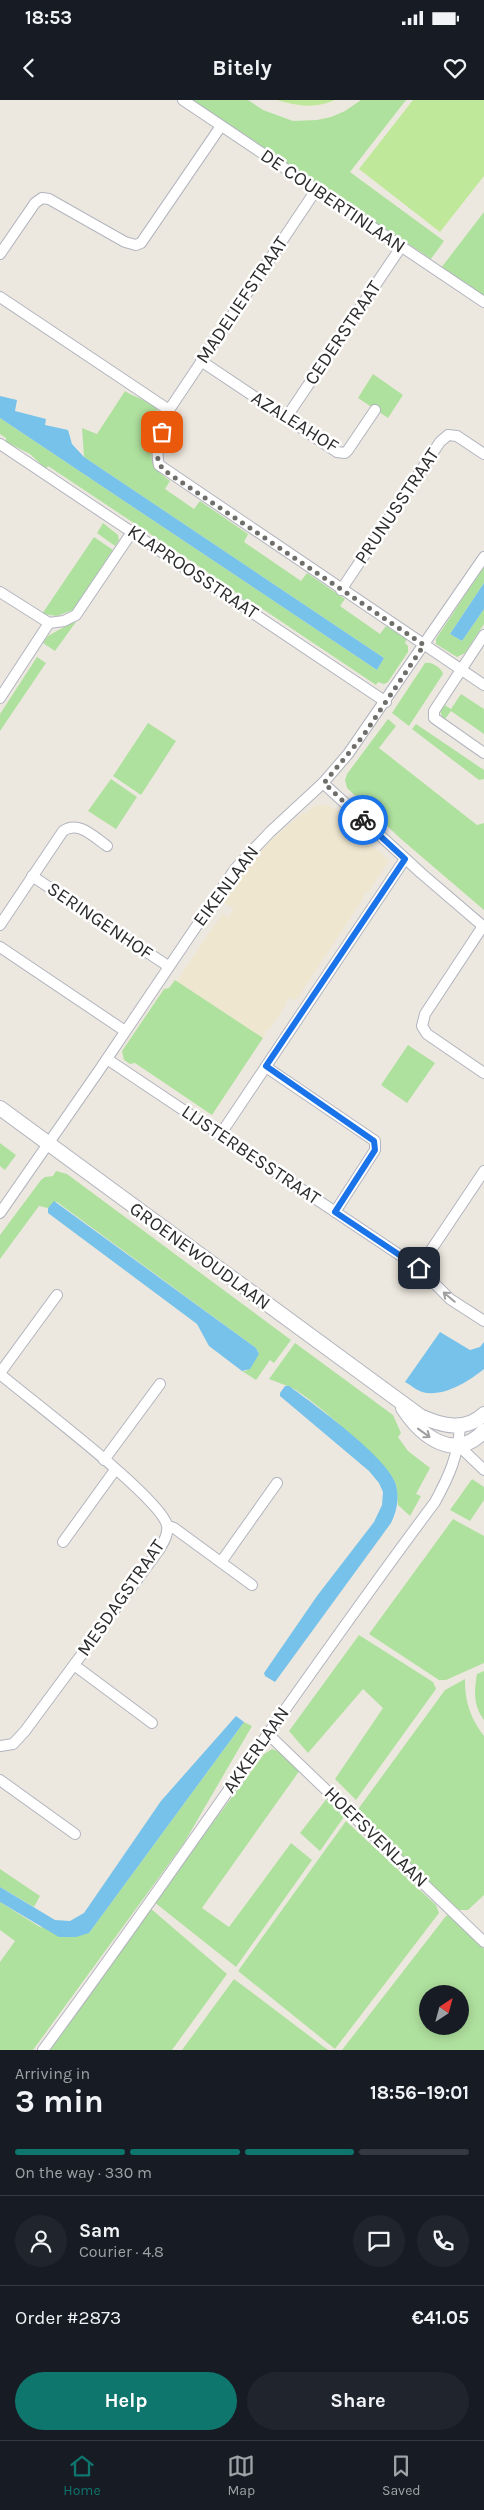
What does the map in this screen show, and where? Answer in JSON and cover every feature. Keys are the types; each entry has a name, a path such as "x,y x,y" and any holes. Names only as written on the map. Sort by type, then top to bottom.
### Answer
{"street":[{"name":"DE COUBERTINLAAN","path":"182,100 484,302"},
{"path":"0,254 35,202 42,198 49,199 125,242 136,245 141,243 221,126"},
{"name":"MADELIEFSTRAAT","path":"316,190 170,410 159,443 157,459 159,465 341,590"},
{"name":"CEDERSTRAAT","path":"286,418 401,247"},
{"path":"0,297 170,410"},
{"name":"AZALEAHOF","path":"201,361 336,452 344,453 375,410"},
{"name":"PRUNUSSTRAAT","path":"341,590 440,442 448,435 456,436 484,454"},
{"name":"KLAPROOSSTRAAT","path":"0,444 386,702"},
{"path":"0,592 49,624 64,621 76,615 132,532"},
{"name":"EIKENLAAN","path":"0,1213 107,1059 222,886 245,856 324,783 363,736 484,556"},
{"path":"341,590 484,685"},
{"path":"0,698 49,624"},
{"path":"484,636 434,711 434,718 484,753"},
{"path":"324,783 405,859 484,926 425,1014 422,1026 427,1034 484,1073"},
{"name":"SERINGENHOF","path":"0,925 63,831 69,826 78,827 107,846"},
{"path":"220,1135 405,859"},
{"name":"SERINGENHOF","path":"32,876 168,966"},
{"path":"0,948 125,1031"},
{"name":"LIJSTERBESSTRAAT","path":"107,1059 419,1268 450,1299 484,1321"},
{"path":"266,1066 374,1141 375,1150 335,1212"},
{"name":"GROENEWOUDLAAN","path":"0,1108 400,1403 432,1422 442,1425 460,1426"},
{"path":"419,1268 484,1171"},
{"path":"1,1376 57,1296"},
{"name":"MESDAGSTRAAT","path":"0,1746 13,1744 25,1731 158,1550 166,1538 168,1526 156,1506 104,1460 1,1376"},
{"path":"104,1460 160,1384"},
{"name":"GROENEWOUDLAAN","path":"400,1403 414,1426 437,1442 448,1445 458,1444"},
{"path":"460,1426 475,1421 484,1414"},
{"name":"AKKERLAAN","path":"43,2050 180,1861 267,1733 435,1502 451,1473 460,1426"},
{"path":"484,1431 471,1440 458,1444 484,1470"},
{"path":"63,1542 115,1470"},
{"path":"221,1562 277,1483"},
{"path":"168,1526 174,1528 252,1585"},
{"path":"74,1665 152,1723"},
{"name":"HOEFSVENLAAN","path":"267,1733 484,1942"},
{"path":"0,1780 75,1834"}],"shaded area":[{"path":"324,804 335,809 389,861 368,893 366,892 296,1000 288,998 287,1003 269,1030 267,1029 264,1032 266,1034 263,1038 177,981 215,924 223,914 228,917 234,909 222,901 244,869 272,839 303,813 305,814 313,807"}],"green space":[{"path":"191,100 248,100 263,110 293,121 317,120 331,117 345,111 361,100 406,100 350,172 444,241 431,259"},
{"path":"277,100 335,100 321,105 306,106"},
{"path":"413,100 484,100 484,176 440,232 359,169"},
{"path":"484,212 484,297 441,268"},
{"path":"373,374 403,395 388,418 358,398"},
{"path":"125,391 149,403 160,414 160,425 151,457 153,464 159,472 170,481 165,489 194,509 200,501 248,534 244,542 301,581 307,573 345,599 340,606 380,634 386,626 407,639 405,643 408,646 408,652 388,682 384,684 378,682 376,685 252,602 249,604 227,585 207,577 209,573 48,466 46,469 30,454 6,442 6,438 0,434 0,418 377,670 384,658 84,457 82,428 97,434"},
{"path":"103,523 118,535 119,540 115,546 97,533"},
{"path":"94,537 113,550 73,610 57,616 42,614"},
{"path":"484,566 484,583 450,634 462,641 484,609 484,624 465,653 457,657 436,644 436,639"},
{"path":"78,619 55,651 43,643 48,636"},
{"path":"37,657 46,663 0,731 0,714"},
{"path":"425,663 430,663 441,669 443,674 409,726 392,713"},
{"path":"461,694 484,709 484,734 451,711 445,719 442,716 443,704 451,709"},
{"path":"388,719 396,726 379,748 477,825 484,823 484,910 401,839 347,788 345,780 347,774"},
{"path":"148,723 176,741 141,795 113,776"},
{"path":"416,724 484,770 484,779 479,780 412,729"},
{"path":"111,779 137,797 116,829 88,811"},
{"path":"175,980 263,1038 212,1115 135,1063 130,1064 124,1060 122,1051 164,989 169,988"},
{"path":"408,1045 435,1063 407,1103 381,1085"},
{"path":"0,1143 16,1155 5,1170 0,1166"},
{"path":"56,1171 67,1174 291,1340 274,1363 270,1360 256,1380 242,1371 246,1371 259,1354 256,1348 57,1202 54,1202 48,1208 39,1206 0,1259 0,1235 41,1180 45,1177 53,1176"},
{"path":"295,1343 393,1415 401,1433 398,1437 408,1451 430,1468 416,1494 421,1496 410,1516 398,1505 396,1485 389,1473 363,1446 299,1392 269,1379"},
{"path":"472,1479 484,1487 484,1500 470,1521 450,1510"},
{"path":"453,1519 484,1536 484,1663 446,1680 439,1680 369,1634"},
{"path":"359,1635 433,1682 436,1689 356,1800 335,1779 383,1708 363,1689 308,1753 289,1731"},
{"path":"484,1671 484,1720 476,1703 475,1692 477,1674"},
{"path":"465,1679 469,1709 484,1736 484,1895 468,1910 459,1910 356,1812 445,1690"},
{"path":"244,1722 252,1726 184,1843 33,2050 0,2050 0,1962 15,1941 0,1930 0,1902 40,1927 89,1933"},
{"path":"272,1749 283,1753 300,1770 202,1908 229,1927 291,1843 312,1860 236,1967 154,1902 264,1754"},
{"path":"328,1797 346,1814 320,1851 300,1833"},
{"path":"346,1821 436,1905 439,1913 335,2049 238,1971"},
{"path":"0,1869 40,1896 34,1907 0,1887"},
{"path":"150,1908 227,1974 172,2050 47,2050"},
{"path":"449,1915 484,1949 484,2050 342,2050 446,1916"},
{"path":"234,1979 328,2050 182,2050"}],"water":[{"path":"0,396 17,400 15,411 46,419 45,425 68,430 72,444 84,457 384,658 377,670 0,418"},
{"path":"484,583 484,609 462,641 450,634"},
{"path":"54,1201 256,1348 259,1354 250,1369 242,1371 209,1346 197,1324 48,1213 48,1208"},
{"path":"440,1332 470,1350 480,1347 484,1342 484,1369 447,1391 438,1393 422,1392 405,1382"},
{"path":"285,1386 289,1386 331,1418 377,1458 395,1482 398,1498 391,1523 275,1682 265,1676 264,1673 317,1596 374,1522 382,1505 383,1492 379,1483 369,1471 280,1396"},
{"path":"236,1716 244,1722 89,1933 76,1937 59,1937 0,1902 0,1887 55,1920 70,1921 84,1913 161,1801"}],"way so far":[{"path":"162,432 157,459 159,465 165,471 424,645 363,736 324,783 363,820"}],"route":[{"path":"363,820 405,859 266,1066 368,1134 374,1141 375,1150 335,1212 419,1268"}]}
